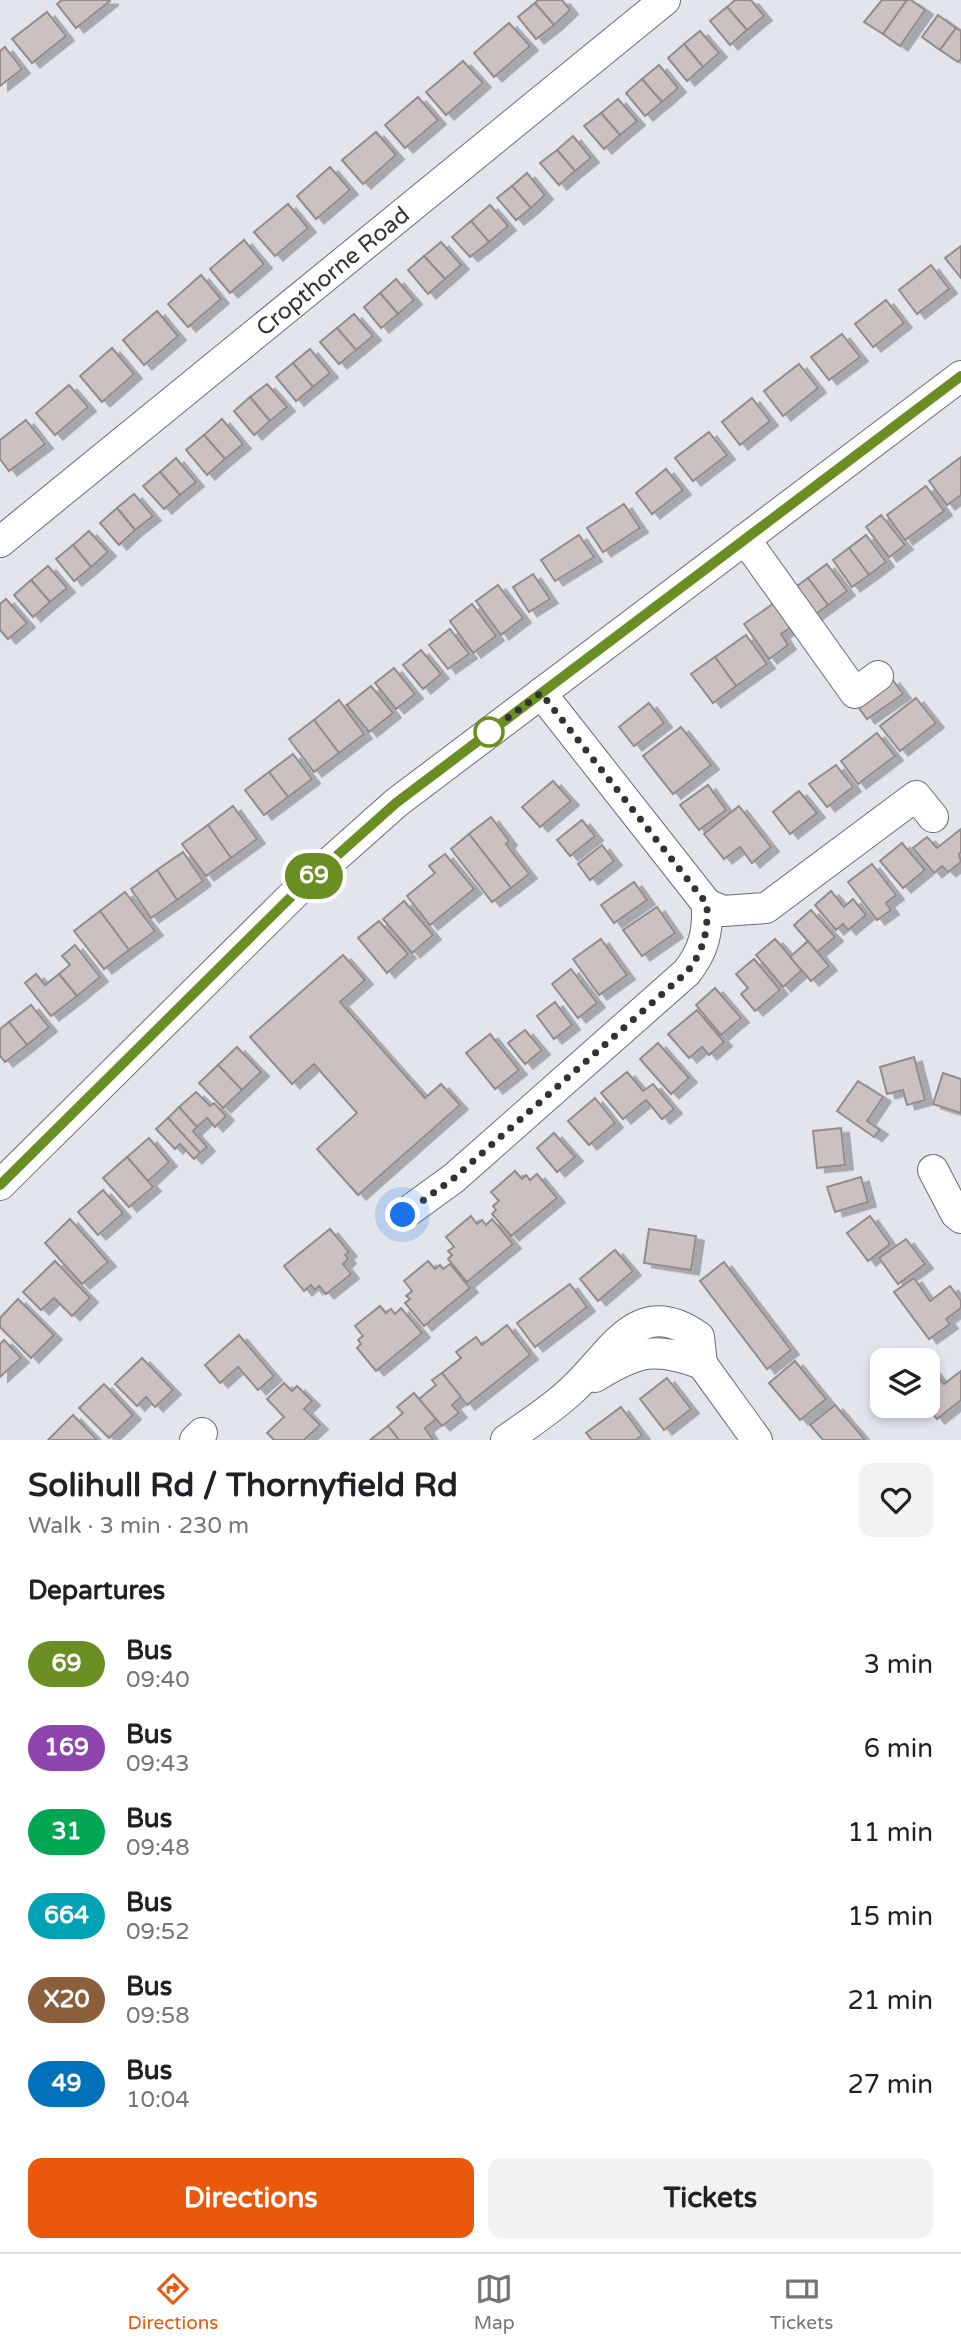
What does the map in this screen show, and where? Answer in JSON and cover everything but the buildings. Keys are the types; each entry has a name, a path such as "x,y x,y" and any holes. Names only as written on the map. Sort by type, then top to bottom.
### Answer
{"street":[{"name":"Cropthorne Road","path":"0,542 665,0"},
{"path":"0,1185 305,884 396,803 961,376"},
{"path":"745,540 855,693 878,676"},
{"path":"541,693 707,904 723,911 766,908 916,796 933,817"},
{"path":"403,1215 454,1178 687,972 699,956 706,938 707,904"},
{"path":"933,1170 956,1214 961,1218"},
{"path":"506,1440 572,1391 626,1332 654,1321 670,1321 685,1326 699,1337 702,1364 757,1440"}],"bus line":[{"name":"69","path":"0,1185 295,893 396,803 961,376"}],"route":[{"path":"403,1215 454,1178 687,972 699,956 706,938 707,904 541,693 489,732"}]}
